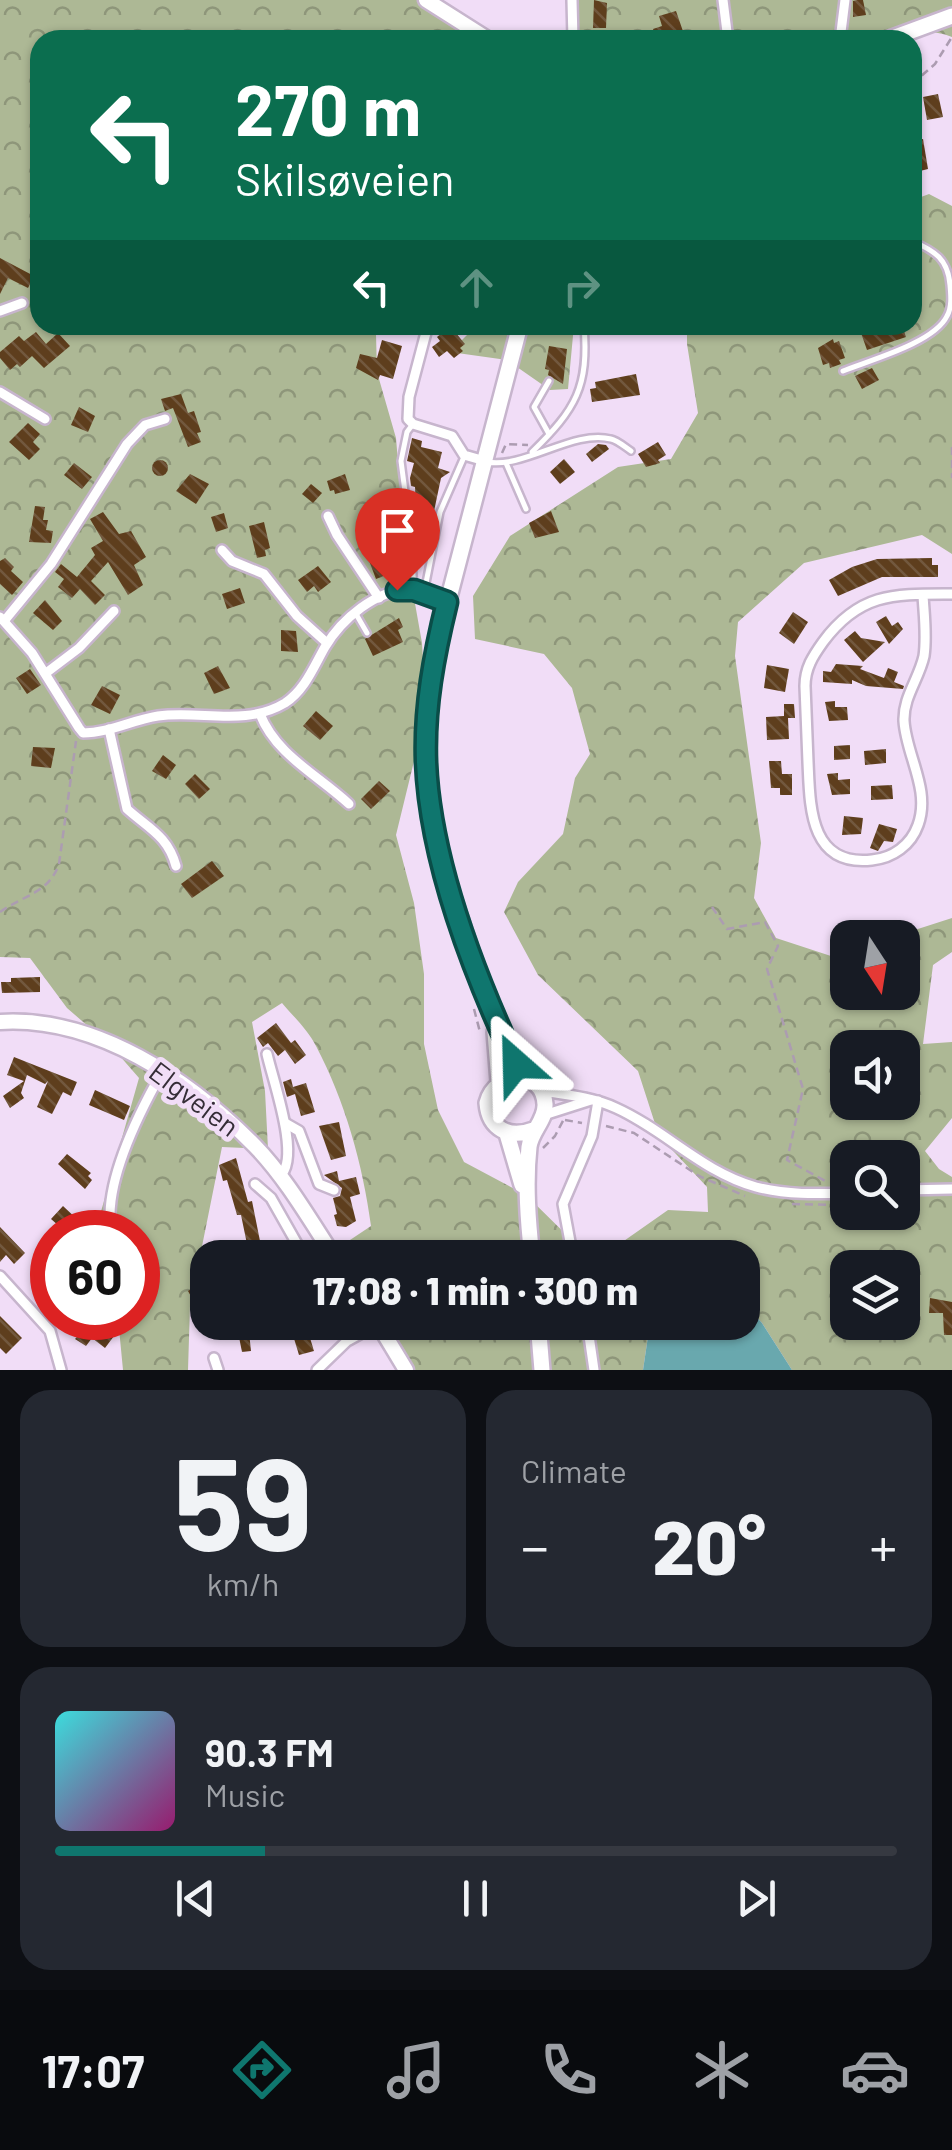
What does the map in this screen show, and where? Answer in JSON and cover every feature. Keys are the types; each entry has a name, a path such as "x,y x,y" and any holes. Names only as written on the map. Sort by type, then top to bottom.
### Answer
{"main road":[{"path":"426,0 473,30"},
{"path":"914,30 952,16"},
{"path":"507,1134 533,1130 548,1114 545,1091 524,1077 492,1013 444,868 429,796 426,750 428,695 447,602 490,462 518,335"},
{"path":"492,1013 499,1082"},
{"name":"Elgveien","path":"0,1022 58,1026 123,1049 162,1072 216,1111 256,1147 323,1240"},
{"path":"524,1077 499,1082 489,1094 487,1109 494,1125 507,1134 514,1146 527,1204"},
{"path":"530,1240 527,1204 533,1130"},
{"path":"387,1340 406,1370"},
{"path":"540,1340 542,1370"}],"street":[{"path":"572,0 573,30"},
{"path":"723,0 727,30"},
{"path":"841,30 845,0"},
{"path":"0,311 22,303"},
{"path":"425,335 406,411 413,424 452,436 464,456 490,462"},
{"path":"0,392 45,419"},
{"path":"165,419 145,425 127,444 52,564 2,619 46,673 83,733 158,716 260,714 296,693 327,644 355,613 379,598 397,590 419,591 447,602"},
{"path":"328,516 379,598"},
{"path":"222,550 232,561 264,574 327,644"},
{"path":"923,595 924,653 907,698 904,722 922,800 921,816 911,840 896,852 876,860 857,860 829,847 812,820 806,672 816,652 848,613 878,598 923,595 952,594"},
{"path":"46,673 67,659 114,612"},
{"path":"260,714 266,729 288,755 349,804"},
{"path":"109,729 126,809 153,827 166,842 176,866"},
{"path":"267,1054 285,1124 289,1159 280,1176"},
{"path":"110,1210 110,1191 117,1172 162,1072"},
{"path":"545,1091 580,1096 632,1116 690,1157 756,1187 787,1193 830,1194"},
{"path":"548,1114 595,1101"},
{"path":"570,1240 563,1204 592,1136 595,1101"},
{"path":"285,1124 299,1131 318,1184 334,1190"},
{"path":"255,1184 271,1198 295,1240"},
{"path":"920,1190 952,1189"},
{"path":"0,1276 50,1331 61,1370"},
{"path":"317,1370 349,1340"},
{"path":"590,1340 594,1370"},
{"path":"214,1358 218,1370"}],"lane":[{"path":"843,371 919,340 946,319 951,299 949,275 943,259 922,245"},
{"path":"530,454 578,395 585,373 584,335"},
{"path":"547,432 534,407 549,381"},
{"path":"413,424 407,432 400,461 419,591"},
{"path":"490,462 506,463 594,438 612,438 631,451"},
{"path":"419,591 440,512 464,456"},
{"path":"506,463 526,509"},
{"path":"355,613 367,633"}],"path":[{"path":"922,74 943,53 952,37"},
{"path":"490,462 506,444 531,444 547,432"},
{"path":"952,447 952,478"},
{"path":"0,912 42,890 60,864 79,728"},
{"path":"712,906 727,928 765,922 778,946 767,970 803,1089 787,1160 830,1184"},
{"path":"521,1044 551,1070 562,1086"},
{"path":"540,1150 556,1136 566,1114"},
{"path":"564,1120 584,1123"}],"green space":[{"path":"0,0 428,0 478,30 30,30 30,335 376,335 377,372 396,438 405,547 422,643 426,712 396,835 414,903 424,974 424,1044 438,1110 464,1162 526,1195 572,1240 350,1240 371,1226 358,1157 344,1111 316,1046 282,1003 252,1022 265,1091 268,1149 222,1147 203,1240 190,1240 188,1370 123,1370 120,1340 160,1340 160,1210 101,1210 139,1078 112,1047 67,1008 30,958 0,957"},
{"path":"565,0 952,0 952,37 922,30 572,30"},
{"path":"929,194 952,206 952,554 922,535 804,563 738,622 735,656 761,843 754,898 776,938 830,956 830,1010 920,1010 920,928 952,918 952,952 933,965 923,1044 952,1042 952,1118 925,1151 939,1169 952,1177 952,1370 792,1370 760,1321 760,1240 625,1240 668,1210 708,1212 707,1187 659,1136 638,1071 538,975 504,912 518,882 563,834 575,778 590,754 572,688 544,654 475,639 473,596 510,536 618,467 671,459 698,413 687,335 922,335 922,197"},
{"path":"467,335 573,335 568,389 550,390 507,360 450,352"},
{"path":"383,1340 647,1340 643,1370 403,1370"}],"shaded area":[{"path":"760,1321 792,1370 643,1370 647,1340 760,1340"}],"building":[{"path":"594,0 607,3 606,28 593,28"},
{"path":"863,0 866,15 853,17 853,1"},
{"path":"676,11 683,30 653,30 662,26 659,16"},
{"path":"938,94 943,117 927,120 923,97"},
{"path":"922,139 928,169 922,170"},
{"path":"0,258 30,274 28,288 8,278 0,294"},
{"path":"38,335 46,344 60,335 70,346 44,368 32,356 10,370 0,352 19,336 24,341"},
{"path":"458,335 465,344 460,348 463,351 454,358 447,351 439,357 432,347 440,341 437,337"},
{"path":"862,335 905,335 906,337 867,350"},
{"path":"833,339 834,343 839,341 845,358 830,368 829,363 823,365 818,348"},
{"path":"382,340 402,346 393,379 380,375 378,380 356,368 360,354 377,358"},
{"path":"549,346 567,349 563,384 545,369"},
{"path":"872,368 879,380 862,389 855,376"},
{"path":"636,374 640,395 592,402 590,389 596,388 595,382"},
{"path":"181,394 188,413 194,411 201,432 197,433 201,442 188,447 173,408 165,411 161,399"},
{"path":"79,407 95,416 88,432 71,425"},
{"path":"28,423 40,434 33,442 40,449 29,460 9,442"},
{"path":"412,438 422,441 421,447 442,452 438,468 450,472 441,478 433,516 416,510 415,487 411,486 410,478 414,463 407,461"},
{"path":"658,442 666,455 658,460 660,463 646,467 638,454"},
{"path":"598,444 609,449 592,462 586,454"},
{"path":"564,459 575,472 560,484 550,472"},
{"path":"160,460 168,468 160,476 152,468"},
{"path":"74,463 92,477 82,489 64,475"},
{"path":"190,474 209,484 196,504 176,491"},
{"path":"345,474 350,490 335,494 330,491 327,481"},
{"path":"311,484 322,493 313,503 302,494"},
{"path":"35,506 45,507 43,520 48,520 46,530 53,531 51,543 29,542"},
{"path":"551,511 559,532 535,538 529,523"},
{"path":"103,512 119,534 131,531 146,557 134,565 143,585 128,595 108,562 91,581 105,595 95,605 80,589 72,598 58,587 64,579 55,572 61,564 77,577 95,555 91,548 103,541 90,519"},
{"path":"224,513 228,528 216,532 211,517"},
{"path":"264,522 270,548 265,550 266,556 257,558 249,526"},
{"path":"380,536 388,557 381,559 386,575 376,579 362,542"},
{"path":"5,558 23,582 12,595 0,584 0,561"},
{"path":"932,558 932,565 938,565 938,577 882,577 838,596 829,580 877,559"},
{"path":"318,566 331,582 318,592 314,586 307,592 298,580"},
{"path":"240,588 245,603 227,609 222,594"},
{"path":"45,600 62,621 53,630 33,613"},
{"path":"793,612 808,622 794,644 779,633"},
{"path":"886,616 892,626 898,622 903,629 889,644 876,622"},
{"path":"399,618 403,642 373,656 365,639"},
{"path":"281,630 296,631 298,652 281,651"},
{"path":"855,631 861,638 885,642 863,662 844,640"},
{"path":"836,664 863,666 860,669 884,678 888,668 898,672 894,682 903,689 866,686 852,680 852,684 823,682 823,671 831,672"},
{"path":"767,665 789,669 785,692 764,688"},
{"path":"218,666 230,688 214,694 204,673"},
{"path":"30,669 41,685 27,694 16,678"},
{"path":"102,686 120,695 110,714 91,705"},
{"path":"835,701 835,707 847,707 848,720 829,721 825,702"},
{"path":"784,704 794,704 795,718 788,718 789,739 767,740 766,717 784,716"},
{"path":"316,711 333,726 320,740 303,726"},
{"path":"850,745 850,759 834,760 834,746"},
{"path":"33,747 55,748 51,768 31,766"},
{"path":"886,749 886,763 865,765 864,751"},
{"path":"163,755 176,765 166,779 152,771"},
{"path":"769,761 781,761 782,774 792,774 792,795 780,795 780,788 771,788"},
{"path":"838,773 838,780 850,779 850,794 832,795 827,774"},
{"path":"195,774 210,789 199,799 185,784"},
{"path":"379,781 390,791 371,809 361,799"},
{"path":"892,785 893,799 871,800 871,786"},
{"path":"844,816 863,818 861,834 842,835"},
{"path":"879,824 897,829 893,842 884,841 878,851 870,848"},
{"path":"212,861 224,876 192,898 181,884"},
{"path":"40,977 40,992 2,993 1,982"},
{"path":"276,1023 306,1055 295,1064 285,1050 278,1056 268,1043 263,1047 257,1038"},
{"path":"14,1057 77,1082 71,1096 63,1092 52,1114 37,1107 48,1081 45,1084 27,1075 21,1093 24,1098 10,1108 3,1096 24,1081 7,1075"},
{"path":"291,1079 293,1087 306,1083 315,1112 301,1116 295,1094 287,1097 283,1082"},
{"path":"95,1090 130,1106 124,1120 89,1105"},
{"path":"339,1122 346,1156 331,1160 319,1126"},
{"path":"67,1154 91,1173 88,1176 92,1180 85,1189 58,1164"},
{"path":"236,1158 248,1202 252,1201 260,1240 246,1240 241,1215 237,1215 219,1165"},
{"path":"337,1171 339,1181 356,1177 360,1194 350,1197 356,1221 346,1227 337,1226 334,1215 337,1214 333,1198 340,1196 342,1188 324,1175"},
{"path":"0,1227 25,1253 14,1264 6,1255 0,1262"},
{"path":"930,1298 952,1302 952,1335 944,1335 943,1313 929,1313"},
{"path":"0,1316 22,1338 6,1354 0,1348"},
{"path":"95,1340 111,1340 105,1348"},
{"path":"240,1340 250,1340 251,1351 242,1352"},
{"path":"294,1340 311,1340 314,1351 299,1355"}],"route":[{"path":"397,590 424,592 447,602 428,695 429,796 454,902 492,1013 516,1064"}]}
